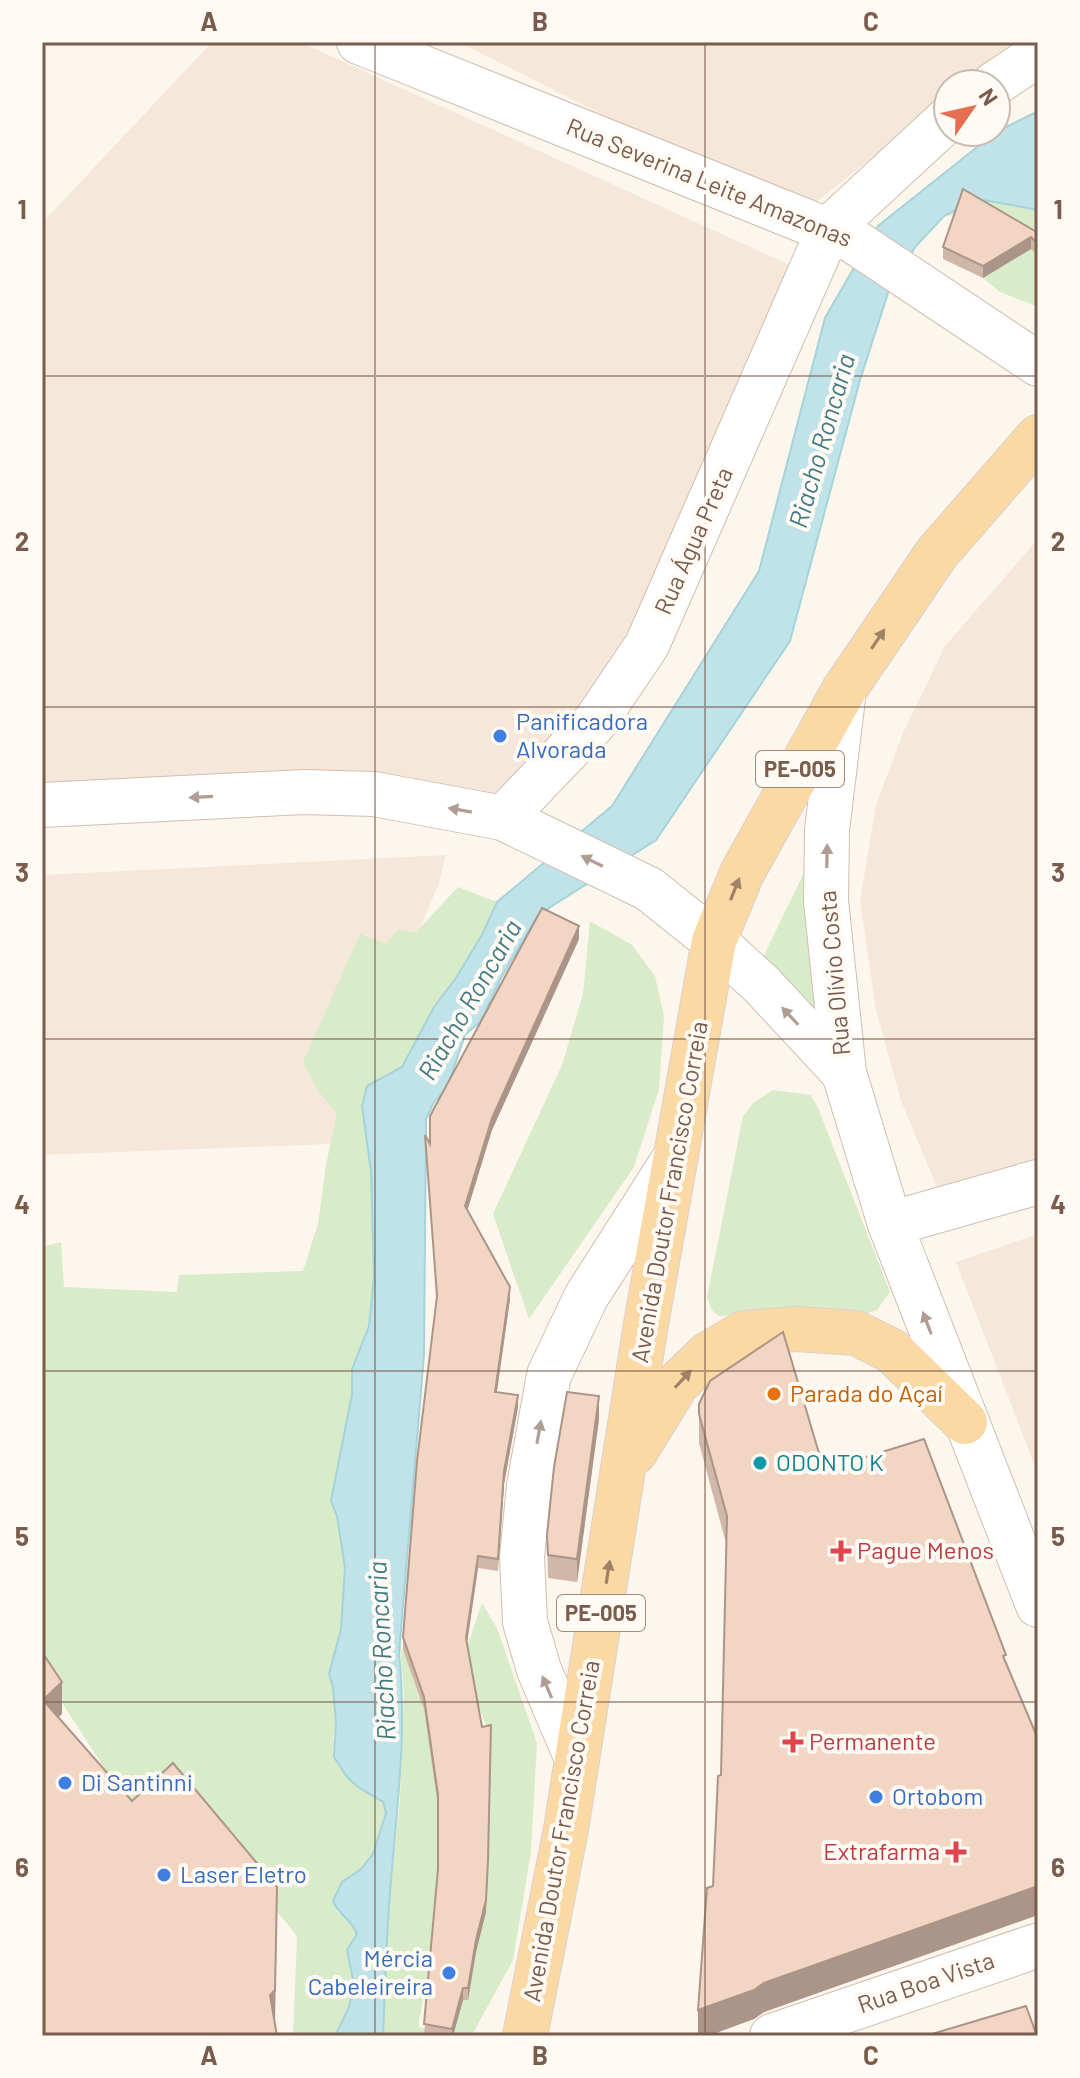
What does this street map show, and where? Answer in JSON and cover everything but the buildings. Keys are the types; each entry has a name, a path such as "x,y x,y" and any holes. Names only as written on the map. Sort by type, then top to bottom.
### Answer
{"main road":[{"name":"Avenida Doutor Francisco Correia","path":"525,2036 577,1759 646,1324 714,941 742,873 844,690 937,553 1038,437"},
{"path":"625,1467 677,1384 708,1354 744,1333 796,1329 856,1333 892,1351 965,1422"}],"street":[{"name":"Rua Severina Leite Amazonas","path":"359,42 840,234 1038,364"},
{"path":"1012,72 1038,55"},
{"path":"840,234 932,136"},
{"name":"Rua Água Preta","path":"518,825 595,722 647,645 840,234"},
{"name":"Rua Olívio Costa","path":"844,690 827,830 826,901 844,1073"},
{"name":"Rua Olívio Costa","path":"42,805 304,792 374,794 518,825 649,889 714,941 762,985 844,1073"},
{"path":"844,1073 890,1224 1038,1605"},
{"name":"PE-005","path":"577,1759 539,1670 525,1622 522,1557 529,1486 549,1375 586,1297 676,1155"},
{"path":"890,1224 1038,1182"},
{"name":"Rua Boa Vista","path":"772,2036 1036,1946"}],"shaded area":[{"path":"212,42 300,42 812,275 666,570 516,810 42,811 42,223"},
{"path":"459,42 1016,42 984,68 932,68 932,110 800,215"},
{"path":"1038,539 1038,1166 942,1199 901,1101 876,1010 860,901 876,805 903,733 945,646"},
{"path":"446,855 439,883 330,1144 42,1155 42,875"},
{"path":"1038,1234 1038,1474 956,1262"}],"green space":[{"path":"978,199 1038,210 1038,307 1000,292 983,278 1019,256 979,211 944,216"},
{"path":"814,852 824,1023 755,974"},
{"path":"458,887 497,902 483,933 434,1007 402,1067 367,1086 362,1106 371,1171 374,1277 369,1326 352,1369 352,1394 331,1501 337,1516 345,1568 341,1629 329,1674 336,1723 333,1740 373,1795 383,1802 386,1813 373,1854 361,1869 342,1882 337,1912 353,1922 357,1934 350,1972 354,1985 349,2007 335,2036 293,2036 297,1936 175,1786 136,1817 42,1672 42,1247 61,1242 64,1287 177,1292 179,1275 303,1271 318,1224 337,1113 319,1092 303,1062 360,934 386,944 399,929 415,933"},
{"path":"590,921 632,945 655,976 664,1016 659,1089 634,1167 529,1319 493,1214 562,1065 583,994"},
{"path":"773,1090 811,1095 818,1108 890,1292 877,1310 859,1316 839,1312 718,1316 712,1310 707,1297 743,1116 754,1102"},
{"path":"482,1603 497,1628 537,1743 531,1852 513,1960 473,2033 470,2036 451,2036 490,1737 473,1690 466,1650"},
{"path":"400,1645 418,1687 430,1734 439,1833 433,1934 418,2027 444,2032 442,2036 383,2036 389,1906 400,1800 404,1695"}],"water":[{"name":"Riacho Roncaria","path":"1038,111 1038,210 978,199 944,216 916,246 890,287 860,380 790,641 656,840 538,915 501,978 481,1021 465,1035 447,1088 434,1102 426,1119 424,1355 399,1653 402,1716 400,1780 388,1922 383,2036 335,2036 349,2007 354,1985 347,1950 357,1934 333,1901 342,1882 361,1869 373,1854 386,1813 383,1802 347,1777 334,1757 336,1723 329,1674 341,1629 345,1568 337,1516 331,1501 352,1394 352,1369 369,1326 374,1277 371,1171 362,1106 367,1086 402,1067 434,1007 483,933 497,902 612,806 759,571 825,318 878,226 976,148 1012,148 1012,124"}],"place":[{"name":"Panificadora Alvorada","path":"500,736"},
{"name":"Parada do Açaí","path":"774,1394"},
{"name":"ODONTO K","path":"760,1463"},
{"name":"Pague Menos","path":"841,1551"},
{"name":"Permanente","path":"793,1742"},
{"name":"Di Santinni","path":"65,1783"},
{"name":"Ortobom","path":"876,1797"},
{"name":"Extrafarma","path":"956,1852"},
{"name":"Laser Eletro","path":"164,1875"},
{"name":"Mércia Cabeleireira","path":"449,1973"}]}
